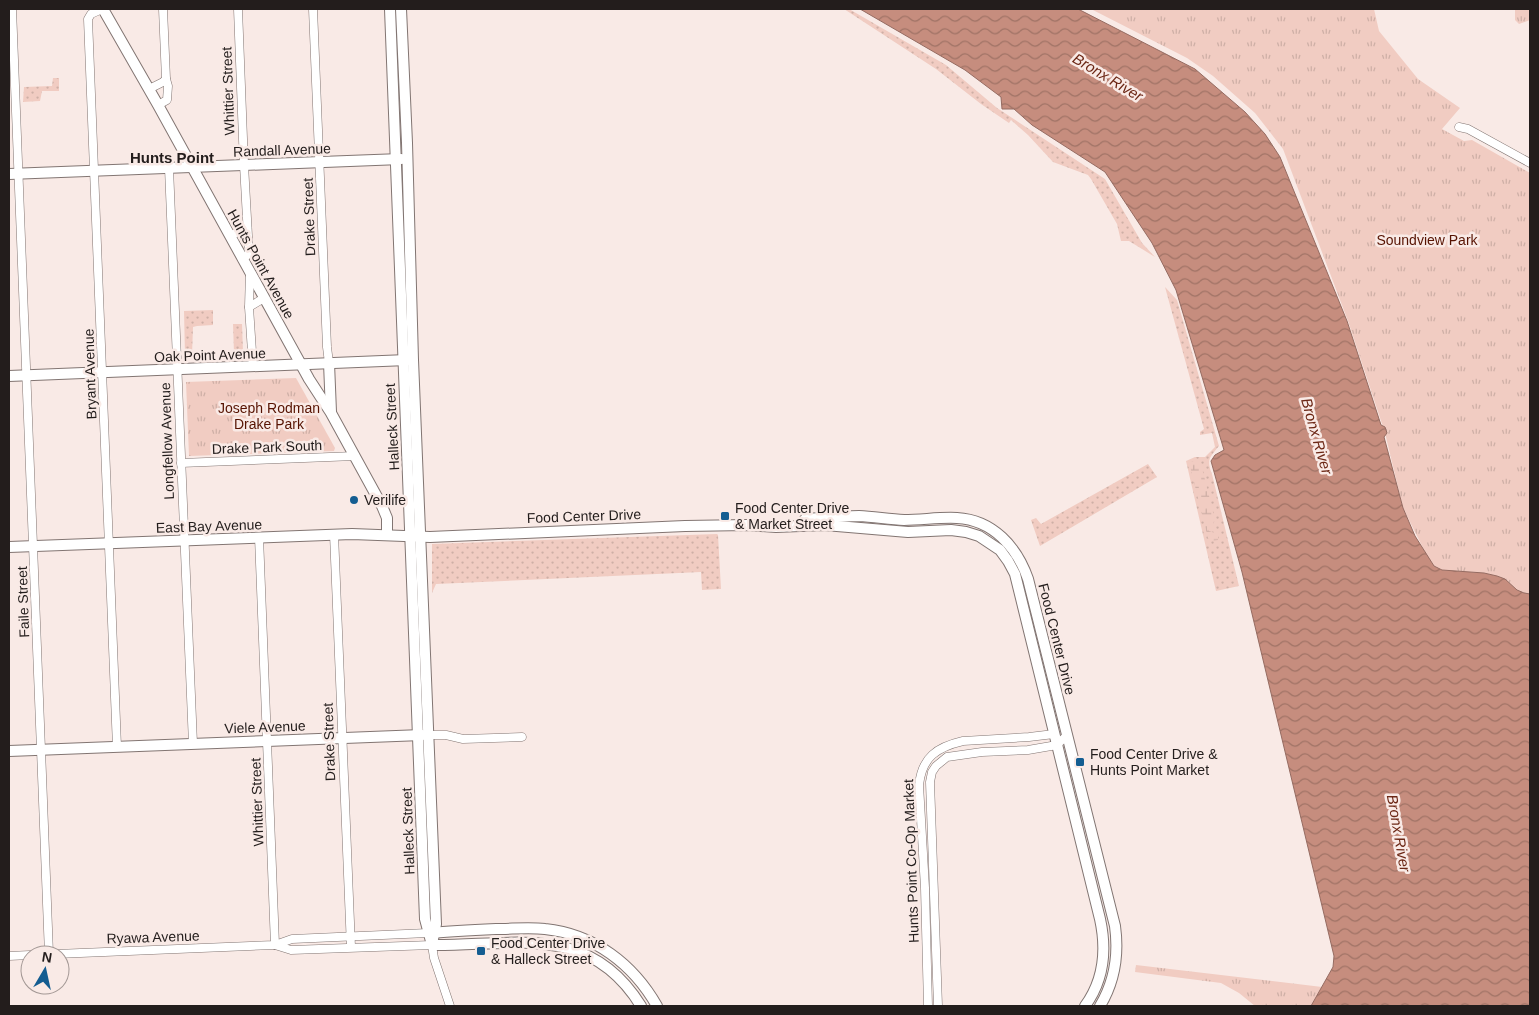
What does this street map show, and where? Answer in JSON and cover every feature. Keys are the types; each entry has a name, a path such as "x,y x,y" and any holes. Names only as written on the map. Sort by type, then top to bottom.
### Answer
{"main road":[{"name":"Hunts Point Avenue","path":"102,9 149,89 301,365 331,413 382,506 387,518 387,535"},
{"name":"Halleck Street","path":"390,9 395,159 429,735 436,924 431,933 426,925 418,735 416,536"},
{"name":"Halleck Street","path":"400,9 407,158 408,360"},
{"name":"Randall Avenue","path":"14,174 407,158"},
{"name":"Oak Point Avenue","path":"9,376 408,360"},
{"path":"329,363 331,413"},
{"name":"Food Center Drive","path":"747,525 777,520 858,516 906,520 957,518 984,526 1008,542 1023,564 1028,579 1116,935 1116,965 1110,986 1100,1006"},
{"name":"Food Center Drive","path":"416,536 684,526 747,525 776,527 825,525 908,532 959,530 973,534 994,545 1008,561 1015,574 1100,919 1104,941 1101,972 1094,990 1084,1006"},
{"name":"East Bay Avenue","path":"9,547 334,534 416,536"},
{"path":"1025,614 1037,641 1043,662 1053,680"},
{"name":"Viele Avenue","path":"9,751 429,735"},
{"path":"641,1006 629,989 605,966 586,955 564,947 531,942 432,945 431,933 531,928 556,930 603,948 623,963 641,981 657,1006"}],"street":[{"name":"Faile Street","path":"12,9 14,174 26,376 49,945"},
{"name":"Bryant Avenue","path":"102,9 91,14 88,19 118,746"},
{"path":"158,105 167,100 168,86 166,79 163,9"},
{"name":"Whittier Street","path":"238,9 249,254 242,259"},
{"name":"Drake Street","path":"313,9 329,363"},
{"path":"149,89 166,79"},
{"path":"1459,127 1468,129 1530,163"},
{"name":"Longfellow Avenue","path":"169,168 192,744"},
{"path":"230,236 248,227"},
{"path":"250,272 249,307 253,367"},
{"path":"249,307 264,298"},
{"name":"Drake Park South","path":"181,463 354,456"},
{"name":"Drake Street","path":"334,534 351,948"},
{"name":"Whittier Street","path":"259,537 275,945"},
{"name":"Hunts Point Co-Op Market","path":"928,1006 925,888 919,785 922,769 938,750 953,743 1054,734"},
{"name":"Viele Avenue","path":"429,735 446,735 463,740 522,737"},
{"path":"1057,745 1067,735"},
{"name":"Hunts Point Co-Op Market","path":"938,1006 930,782 932,772 946,757 982,752 1028,750 1057,745"},
{"name":"Ryawa Avenue","path":"70,953 275,945 292,939 431,933"},
{"name":"Ryawa Avenue","path":"275,945 291,950 432,945"},
{"path":"432,945 434,958 450,1006"}],"green space":[{"path":"844,9 849,9 946,65 997,108 1105,179 1142,243 1155,257 1129,241 1121,241 1117,224 1088,175 1053,162 1011,120 1009,123 936,69"},
{"name":"Soundview Park","path":"1091,9 1374,9 1379,31 1418,79 1460,108 1442,129 1464,141 1472,140 1530,173 1530,594 1517,590 1505,579 1497,576 1484,573 1442,570 1434,566 1428,558 1403,508 1385,433 1348,321 1283,149 1255,113 1213,76 1187,58"},
{"path":"1515,9 1530,9 1530,20 1519,24 1515,20"},
{"path":"53,78 59,78 59,91 42,91 40,101 23,102 24,87 52,86"},
{"path":"1165,287 1177,300 1219,446 1211,456 1209,465 1239,586 1216,591 1186,461 1195,457 1205,457 1215,447 1212,433 1200,435 1200,432 1204,429"},
{"path":"213,310 213,325 193,327 192,355 185,355 184,311"},
{"path":"233,324 242,324 243,352 234,353"},
{"name":"Joseph Rodman Drake Park","path":"296,378 335,448 334,451 189,456 186,382"},
{"path":"1195,461 1201,464 1215,520 1209,531 1218,534 1218,540 1212,541 1208,538 1189,462"},
{"path":"1148,464 1157,477 1040,546 1031,520 1036,518 1041,524"},
{"path":"717,534 721,589 702,590 701,572 436,584 432,593 432,544"},
{"path":"1136,965 1322,987 1311,1006 1255,1006 1239,993 1221,983 1135,972"}],"water":[{"name":"Bronx River","path":"860,9 1078,9 1195,69 1245,112 1265,134 1280,157 1347,321 1381,425 1385,427 1387,433 1384,437 1403,508 1415,536 1434,566 1442,570 1484,573 1497,576 1505,579 1517,590 1530,594 1530,1006 1311,1006 1333,967 1334,956 1242,572 1211,461 1215,455 1224,450 1176,290 1152,243 1105,172 1032,125 1014,109 1002,109 1001,97 965,70"}],"place":[{"name":"Verilife","path":"354,500"},
{"name":"Food Center Drive & Market Street","path":"725,516"},
{"name":"Food Center Drive & Hunts Point Market","path":"1080,762"},
{"name":"Food Center Drive & Halleck Street","path":"481,951"}],"district":[{"name":"Hunts Point","path":"172,157"}]}
